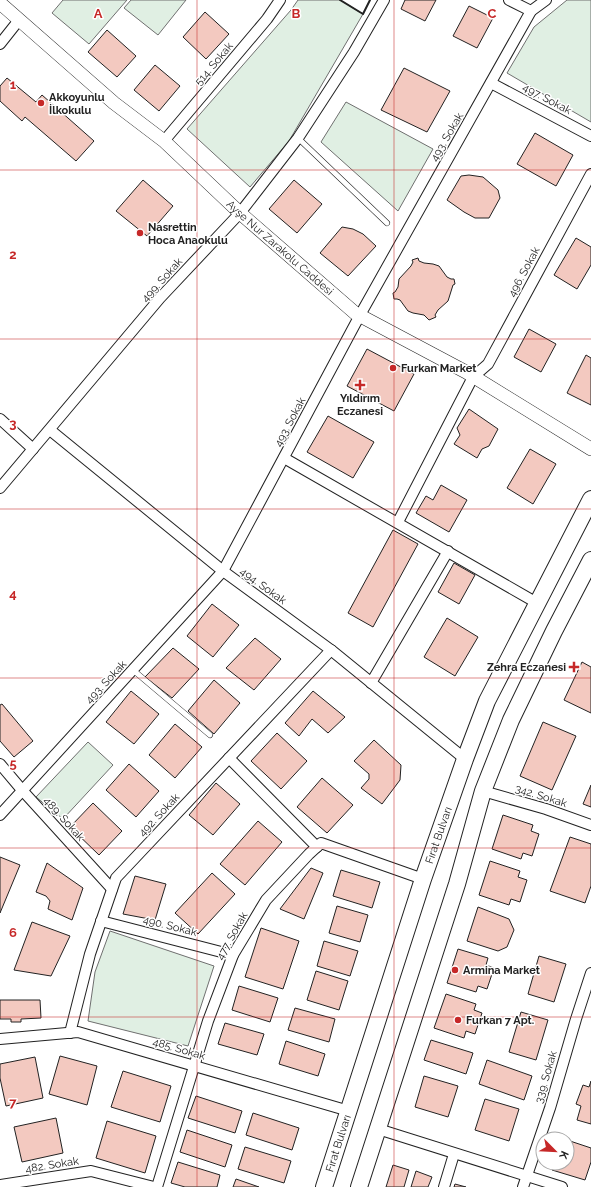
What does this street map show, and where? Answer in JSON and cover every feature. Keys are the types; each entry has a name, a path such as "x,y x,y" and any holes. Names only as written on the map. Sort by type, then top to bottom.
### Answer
{"main road":[{"name":"Fırat Bulvarı","path":"324,1187 423,879 464,759 490,692 591,499"},
{"path":"359,1187 457,884 483,791 513,716 554,631 591,560"}],"street":[{"name":"514. Sokak","path":"164,141 267,19 280,0"},
{"name":"499. Sokak","path":"0,488 160,298 240,213 298,138 354,52 384,0"},
{"path":"509,0 531,12"},
{"name":"493. Sokak","path":"0,815 223,571 360,316 531,12 546,0"},
{"name":"Ayşe Nur Zarakolu Caddesi","path":"0,3 114,103 164,141 240,213 355,313 474,377 591,449"},
{"path":"0,44 19,20"},
{"name":"497. Sokak","path":"491,83 591,136"},
{"name":"496. Sokak","path":"398,522 474,377 488,364 591,174"},
{"path":"0,419 33,449"},
{"name":"494. Sokak","path":"50,430 223,571 331,650 464,759"},
{"path":"284,458 537,603"},
{"path":"371,683 448,551"},
{"name":"492. Sokak","path":"70,1033 90,954 116,878 331,650"},
{"path":"229,758 317,847 322,843 423,879"},
{"name":"489. Sokak","path":"0,764 112,889"},
{"name":"342. Sokak","path":"483,791 546,809 591,825"},
{"name":"477. Sokak","path":"157,1187 208,1021 233,955 266,900 317,847"},
{"name":"490. Sokak","path":"101,921 233,955"},
{"name":"339. Sokak","path":"523,1187 550,1108 591,973"},
{"name":"485. Sokak","path":"0,1039 78,1032 349,1111"},
{"path":"378,1129 562,1187"},
{"path":"444,1187 454,1154"},
{"name":"482. Sokak","path":"0,1184 91,1171 154,1187"}],"lane":[{"path":"298,138 387,223"},
{"path":"133,670 210,735"}],"green space":[{"path":"63,0 127,0 89,44 52,13"},
{"path":"131,0 186,0 158,35 124,8"},
{"path":"298,0 340,0 363,14 289,141 250,187 187,129 291,10"},
{"path":"567,0 591,0 591,122 507,73 534,27"},
{"path":"346,102 433,149 398,211 321,142"},
{"path":"88,742 113,765 63,819 36,797"},
{"path":"110,931 214,966 188,1046 88,1021 95,972"}],"building":[{"path":"405,0 436,0 425,21 401,9"},
{"path":"469,6 493,18 477,48 453,36"},
{"path":"205,12 229,34 206,59 183,37"},
{"path":"107,30 136,56 117,77 88,52"},
{"path":"155,65 180,86 159,111 134,90"},
{"path":"404,68 450,91 427,132 381,110"},
{"path":"7,78 36,102 42,95 94,141 76,161 25,117 22,121 0,101 0,86"},
{"path":"535,133 573,155 556,186 517,164"},
{"path":"469,175 483,177 498,190 500,198 489,218 475,218 447,200 461,176"},
{"path":"143,180 173,206 147,236 116,211"},
{"path":"294,180 322,204 297,233 269,209"},
{"path":"342,227 353,229 363,234 376,246 348,276 320,253"},
{"path":"576,238 591,247 591,265 577,289 554,275"},
{"path":"418,258 419,261 424,263 439,266 447,277 454,279 455,284 453,285 448,301 438,310 435,315 436,317 429,320 424,315 408,311 400,300 394,299 393,293 398,287 399,279 411,266 413,262 412,260"},
{"path":"529,329 556,344 541,372 514,357"},
{"path":"367,349 414,374 394,411 347,386"},
{"path":"586,355 591,358 591,405 567,393"},
{"path":"469,409 498,429 489,446 482,449 477,458 454,444 460,435 457,428"},
{"path":"328,416 374,442 353,478 307,452"},
{"path":"530,449 556,464 533,504 507,488"},
{"path":"441,485 467,500 449,532 416,513 426,496 433,500"},
{"path":"393,530 418,544 373,627 348,613"},
{"path":"454,563 475,575 459,604 438,592"},
{"path":"212,604 239,625 213,657 187,636"},
{"path":"447,618 478,637 455,676 424,657"},
{"path":"255,638 281,659 254,690 226,668"},
{"path":"173,648 199,669 172,698 145,677"},
{"path":"582,662 591,667 591,713 564,700"},
{"path":"214,680 240,703 214,734 188,711"},
{"path":"131,691 159,714 134,744 106,722"},
{"path":"313,691 345,717 328,733 312,719 299,736 285,723"},
{"path":"2,704 33,741 14,757 0,741 0,705"},
{"path":"543,722 576,736 552,790 520,776"},
{"path":"175,724 202,747 175,778 149,755"},
{"path":"277,733 307,761 281,789 251,761"},
{"path":"374,740 401,765 400,780 382,804 361,788 369,779 369,774 354,761"},
{"path":"129,764 159,791 136,817 106,790"},
{"path":"322,778 353,805 327,833 297,807"},
{"path":"216,783 240,804 213,835 189,815"},
{"path":"591,785 591,807 583,804"},
{"path":"93,803 122,831 99,855 70,827"},
{"path":"503,815 533,825 531,831 539,834 532,856 523,853 521,859 492,849"},
{"path":"258,821 282,842 245,885 220,864"},
{"path":"570,837 591,844 591,886 585,903 550,891"},
{"path":"0,857 20,865 0,913"},
{"path":"490,861 520,871 518,877 527,880 520,902 511,899 509,905 479,895"},
{"path":"47,863 83,888 72,920 48,909 50,901 46,896 36,892"},
{"path":"311,868 323,873 304,919 280,909"},
{"path":"341,870 380,882 372,908 333,896"},
{"path":"212,873 235,894 198,934 175,913"},
{"path":"135,876 166,884 155,920 123,914"},
{"path":"337,906 368,915 360,942 329,933"},
{"path":"478,907 509,919 514,930 507,947 498,951 467,941"},
{"path":"32,922 70,936 51,976 14,970"},
{"path":"261,928 299,941 283,989 245,977"},
{"path":"324,941 358,951 350,976 317,966"},
{"path":"458,949 488,958 486,965 494,968 487,989 478,986 476,992 447,983"},
{"path":"539,956 566,964 554,1002 528,994"},
{"path":"316,971 348,981 339,1010 307,1000"},
{"path":"239,986 278,998 270,1022 232,1010"},
{"name":"Furkan 7 Apt.","path":"446,994 476,1004 474,1010 482,1013 475,1034 466,1031 464,1038 434,1028"},
{"path":"0,1000 40,1000 41,1018 21,1019 21,1022 11,1022 11,1019 0,1019"},
{"path":"295,1008 335,1019 329,1042 288,1030"},
{"path":"521,1012 548,1020 536,1060 509,1052"},
{"path":"225,1023 264,1034 257,1055 218,1044"},
{"path":"431,1040 473,1053 466,1074 424,1060"},
{"path":"286,1041 325,1054 318,1076 279,1064"},
{"path":"60,1056 97,1066 87,1105 49,1094"},
{"path":"35,1057 43,1098 6,1106 0,1078 0,1064"},
{"path":"487,1060 532,1076 524,1100 479,1084"},
{"path":"123,1071 171,1086 160,1122 111,1107"},
{"path":"424,1076 458,1086 448,1117 415,1107"},
{"path":"591,1081 591,1124 577,1120 581,1106 576,1104 583,1085 589,1087"},
{"path":"196,1096 242,1111 235,1133 188,1118"},
{"path":"485,1099 519,1109 509,1141 475,1130"},
{"path":"253,1113 299,1128 292,1150 246,1135"},
{"path":"56,1118 63,1153 22,1162 14,1127"},
{"path":"107,1121 156,1136 145,1173 96,1158"},
{"path":"187,1130 232,1145 225,1167 180,1152"},
{"path":"575,1143 591,1148 591,1162 585,1180 555,1171 575,1171"},
{"path":"245,1147 291,1161 284,1183 238,1169"},
{"path":"178,1162 220,1175 217,1187 185,1187 171,1183"},
{"path":"393,1165 409,1170 404,1187 386,1187"},
{"path":"416,1171 432,1177 428,1187 411,1187"},
{"path":"236,1179 259,1187 233,1187"},
{"path":"455,1184 466,1187 454,1187"}],"wall":[{"path":"340,0 363,14 370,0"}],"place":[{"name":"Akkoyunlu İlkokulu","path":"41,103"},
{"name":"Nasrettin Hoca Anaokulu","path":"140,233"},
{"name":"Furkan Market","path":"393,368"},
{"name":"Yıldırım Eczanesi","path":"360,385"},
{"name":"Zehra Eczanesi","path":"574,667"},
{"name":"Armina Market","path":"455,970"},
{"name":"Furkan 7 Apt.","path":"458,1020"}]}
